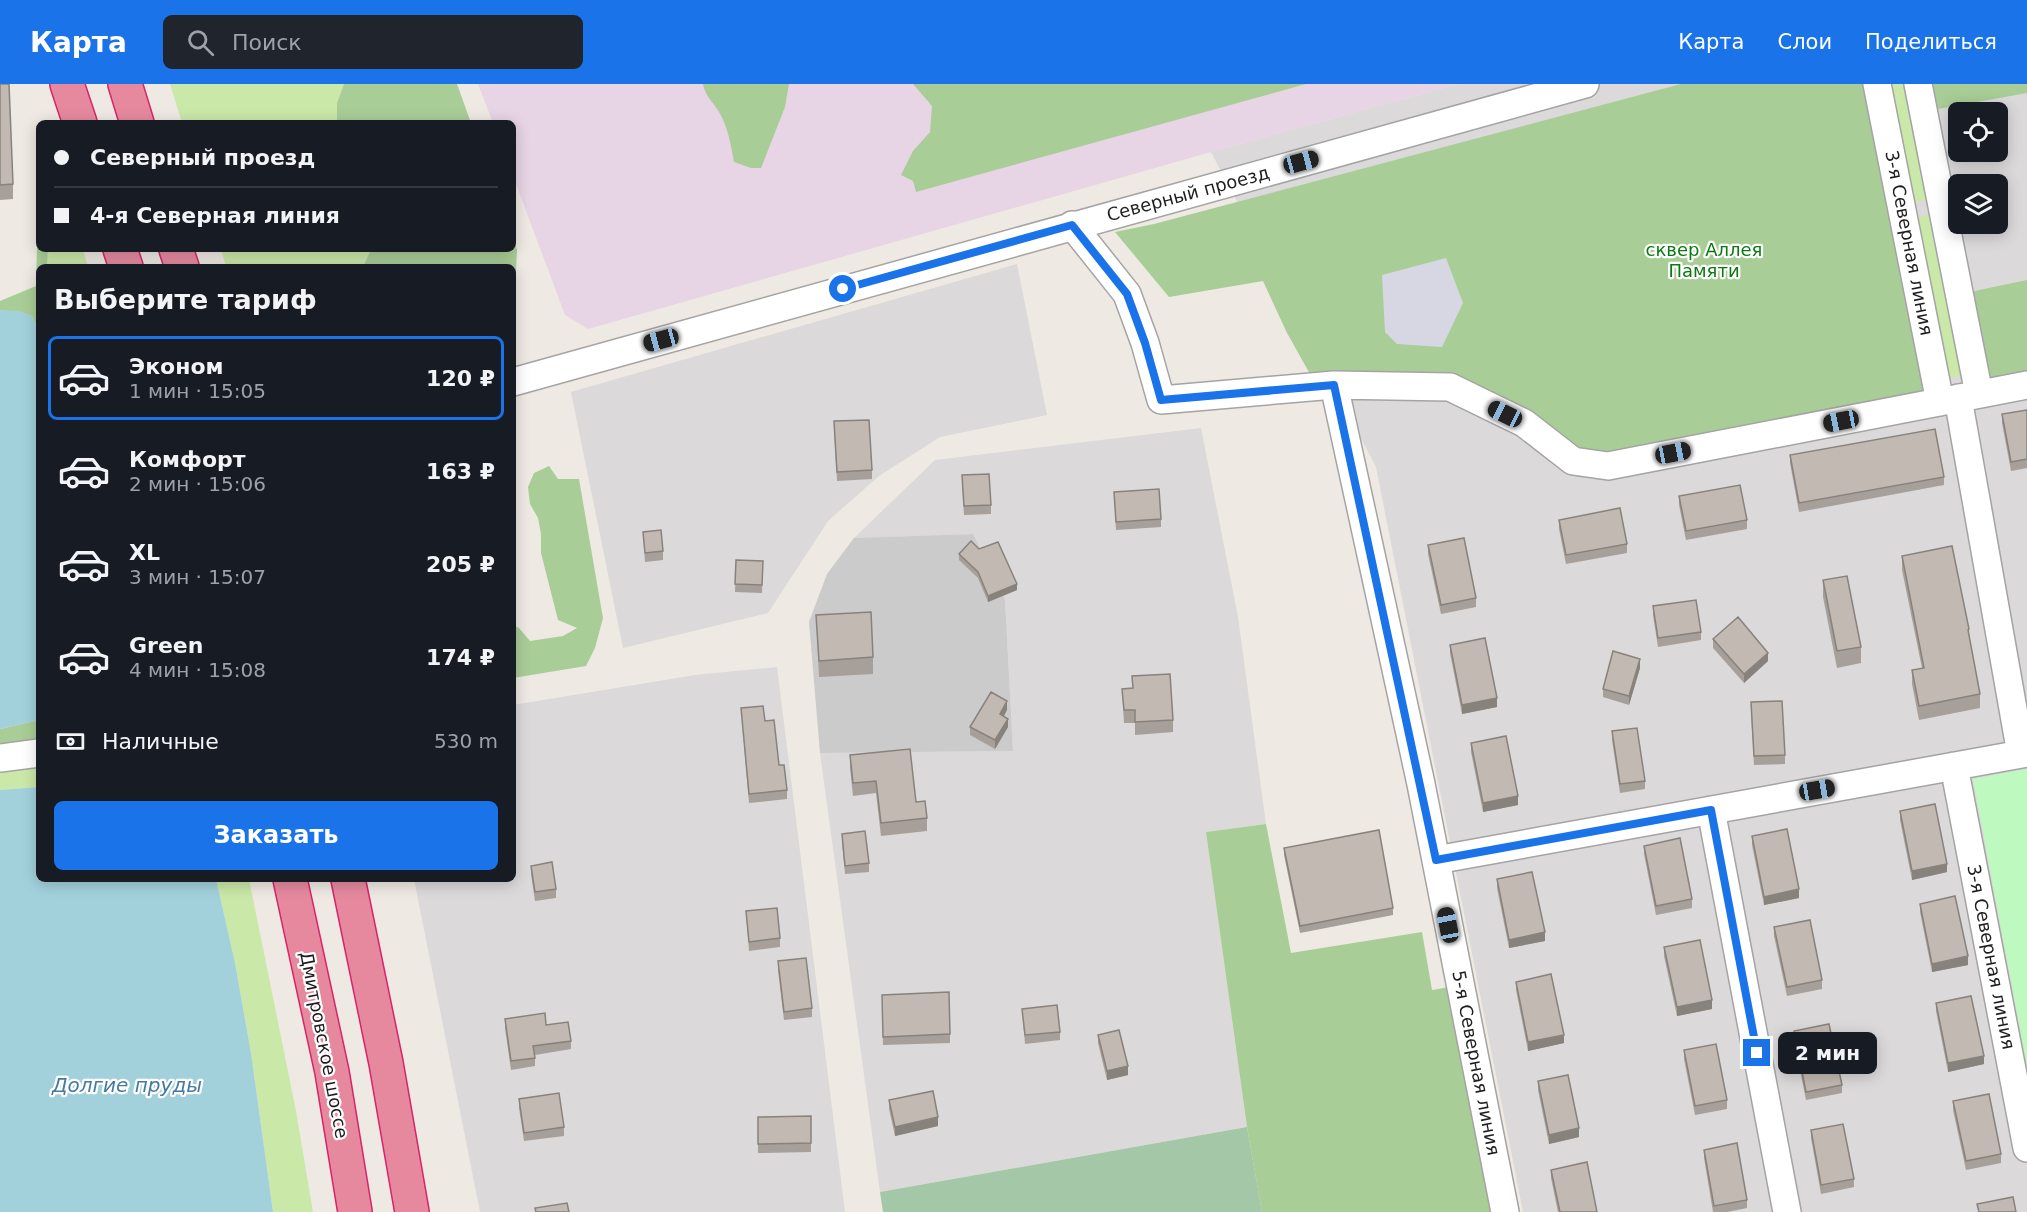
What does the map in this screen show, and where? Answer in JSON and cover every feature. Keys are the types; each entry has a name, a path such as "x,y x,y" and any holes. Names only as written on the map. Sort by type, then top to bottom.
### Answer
{"highway":[{"path":"67,84 79,120"},
{"path":"125,84 136,120"},
{"name":"Дмитровское шоссе","path":"292,882 332,1072 355,1212"},
{"path":"349,882 386,1063 412,1212"}],"street":[{"name":"Северный проезд","path":"516,381 1585,84"},
{"name":"3-я Северная линия","path":"1877,84 1959,398"},
{"name":"3-я Северная линия","path":"1918,84 1959,398 2024,753"},
{"path":"1072,225 1127,294 1145,343 1161,400 1334,385 1450,387 1524,423 1573,461 1608,465 2027,385"},
{"name":"5-я Северная линия","path":"1334,385 1436,860 1505,1212"},
{"path":"0,758 36,753"},
{"path":"1436,860 2024,753"},
{"name":"3-я Северная линия","path":"1954,766 2027,1148"},
{"path":"1711,810 1787,1212"}],"shaded area":[{"path":"478,84 1459,84 588,329 565,315 516,184 516,120 492,120"},
{"path":"1459,84 2027,84 2027,1212 1523,1212 1376,467 1211,152"},
{"path":"1446,258 1463,303 1442,347 1397,344 1385,332 1382,275"},
{"path":"1017,264 1047,415 940,437 879,476 828,521 768,613 623,648 571,392"},
{"path":"1201,428 1238,617 1266,824 1206,832 1247,1127 880,1192 820,753 1013,751 1005,600 973,534 854,538 935,460"},
{"path":"973,534 1005,600 1013,751 820,753 809,622 827,574 854,538"},
{"path":"777,667 845,1212 480,1212 415,882 516,882 516,705 695,675"}],"green space":[{"path":"170,84 344,84 337,103 337,120 181,120"},
{"path":"344,84 457,84 470,120 337,120 337,103"},
{"path":"703,84 789,84 785,107 761,168 751,168 734,162 725,124"},
{"path":"913,84 1306,84 916,192 913,181 901,175 913,151 930,132 932,106"},
{"name":"сквер Аллея Памяти","path":"1681,84 1866,84 1929,398 1614,458 1574,451 1527,414 1310,374 1287,333 1263,281 1169,297 1115,232 1154,224"},
{"path":"1892,84 1908,84 1930,199 1915,202"},
{"path":"1932,84 2027,84 2027,93 1977,102 1948,102 1948,107 1938,109"},
{"path":"1932,214 1964,376 1949,378 1917,217"},
{"path":"516,247 517,250 516,271 516,264 364,264 370,252 516,252"},
{"path":"37,252 48,252 47,264 37,264"},
{"path":"48,252 84,252 87,264 47,264"},
{"path":"222,252 370,252 364,264 225,264"},
{"path":"2027,280 2027,378 1986,386 1970,292"},
{"path":"36,286 36,325 32,316 0,310 0,301"},
{"path":"549,466 558,479 579,479 603,618 595,648 586,666 516,678 516,626 530,641 563,636 577,628 558,620 541,553 538,518 530,504 528,487 534,473"},
{"path":"36,721 36,743 0,748 0,729"},
{"path":"36,764 36,787 0,790 0,769"},
{"path":"2027,769 2027,1066 1973,779"},
{"path":"1266,824 1291,953 1422,932 1432,990 1449,987 1491,1212 1262,1212 1247,1127 1206,832"},
{"path":"217,882 250,882 296,1111 313,1212 273,1212 251,1053 235,963"},
{"path":"1247,1127 1262,1212 883,1212 880,1192"}],"water":[{"path":"0,310 20,311 32,316 36,325 36,721 0,729"},
{"name":"Долгие пруды","path":"36,787 36,882 217,882 235,963 251,1053 273,1212 0,1212 0,790"}],"building":[{"path":"0,84 9,84 13,184 0,185"},
{"path":"2027,410 2027,459 2011,462 2002,414"},
{"path":"869,420 872,470 837,472 834,421"},
{"path":"1935,429 1944,477 1799,503 1790,455"},
{"path":"989,474 991,505 964,506 962,475"},
{"path":"1740,485 1747,520 1686,531 1679,496"},
{"path":"1159,489 1161,519 1116,522 1114,492"},
{"path":"1620,508 1627,544 1566,555 1559,520"},
{"path":"661,530 663,551 645,553 643,532"},
{"path":"1464,538 1476,598 1441,605 1428,545"},
{"path":"971,541 979,549 998,542 1017,584 988,596 978,572 959,554"},
{"path":"1952,546 1980,694 1919,706 1912,670 1924,668 1902,556"},
{"path":"736,560 763,561 762,585 735,584"},
{"path":"1847,576 1861,647 1837,651 1823,580"},
{"path":"1696,600 1701,632 1658,638 1653,606"},
{"path":"871,612 873,657 819,661 816,615"},
{"path":"1738,617 1768,653 1744,674 1713,639"},
{"path":"1485,638 1497,698 1462,705 1450,645"},
{"path":"1613,651 1640,659 1629,696 1603,689"},
{"path":"1170,674 1173,720 1135,722 1135,710 1124,710 1122,689 1133,688 1132,676"},
{"path":"991,692 1007,701 1000,714 1008,719 995,740 970,727"},
{"path":"1782,701 1785,755 1754,756 1751,702"},
{"path":"763,706 765,721 774,720 779,765 784,765 787,790 749,794 741,708"},
{"path":"1637,728 1645,781 1620,784 1612,731"},
{"path":"1506,736 1518,796 1483,803 1471,743"},
{"path":"910,749 916,802 925,801 927,818 881,823 876,781 853,783 850,755"},
{"path":"1935,804 1947,864 1912,871 1900,811"},
{"path":"1787,829 1799,889 1764,897 1752,836"},
{"path":"1379,830 1393,908 1300,926 1284,848"},
{"path":"865,831 869,863 845,866 842,834"},
{"path":"1680,838 1692,899 1656,906 1644,846"},
{"path":"552,862 556,889 535,892 531,866"},
{"path":"1532,872 1545,932 1509,940 1497,879"},
{"path":"1955,896 1968,956 1932,964 1920,904"},
{"path":"777,908 780,938 749,942 746,911"},
{"path":"1810,920 1822,980 1787,987 1774,927"},
{"path":"1700,940 1712,1000 1677,1007 1664,947"},
{"path":"806,958 812,1008 784,1012 778,961"},
{"path":"1551,974 1564,1035 1528,1042 1516,982"},
{"path":"949,992 950,1034 883,1037 882,995"},
{"path":"1971,996 1984,1056 1948,1063 1936,1003"},
{"path":"1057,1005 1060,1032 1025,1035 1022,1009"},
{"path":"545,1013 546,1025 568,1022 571,1041 533,1046 535,1058 511,1061 505,1019"},
{"path":"1829,1024 1842,1085 1806,1092 1794,1031"},
{"path":"1119,1030 1128,1066 1107,1071 1098,1035"},
{"path":"1716,1044 1727,1100 1695,1106 1684,1050"},
{"path":"1568,1075 1579,1128 1549,1135 1538,1081"},
{"path":"933,1091 938,1117 895,1127 889,1100"},
{"path":"559,1093 564,1127 524,1133 519,1099"},
{"path":"1989,1094 2001,1154 1966,1161 1953,1101"},
{"path":"811,1116 811,1143 758,1144 758,1117"},
{"path":"1843,1124 1854,1179 1821,1185 1811,1130"},
{"path":"1737,1143 1747,1200 1714,1206 1704,1150"},
{"path":"1587,1162 1597,1212 1560,1212 1551,1170"},
{"path":"2013,1197 2016,1212 1979,1212 1977,1204"},
{"path":"567,1203 569,1212 536,1212 535,1208"}],"route":[{"path":"843,289 1072,225 1127,294 1145,343 1161,400 1334,385 1436,860 1711,810 1757,1053"}]}
